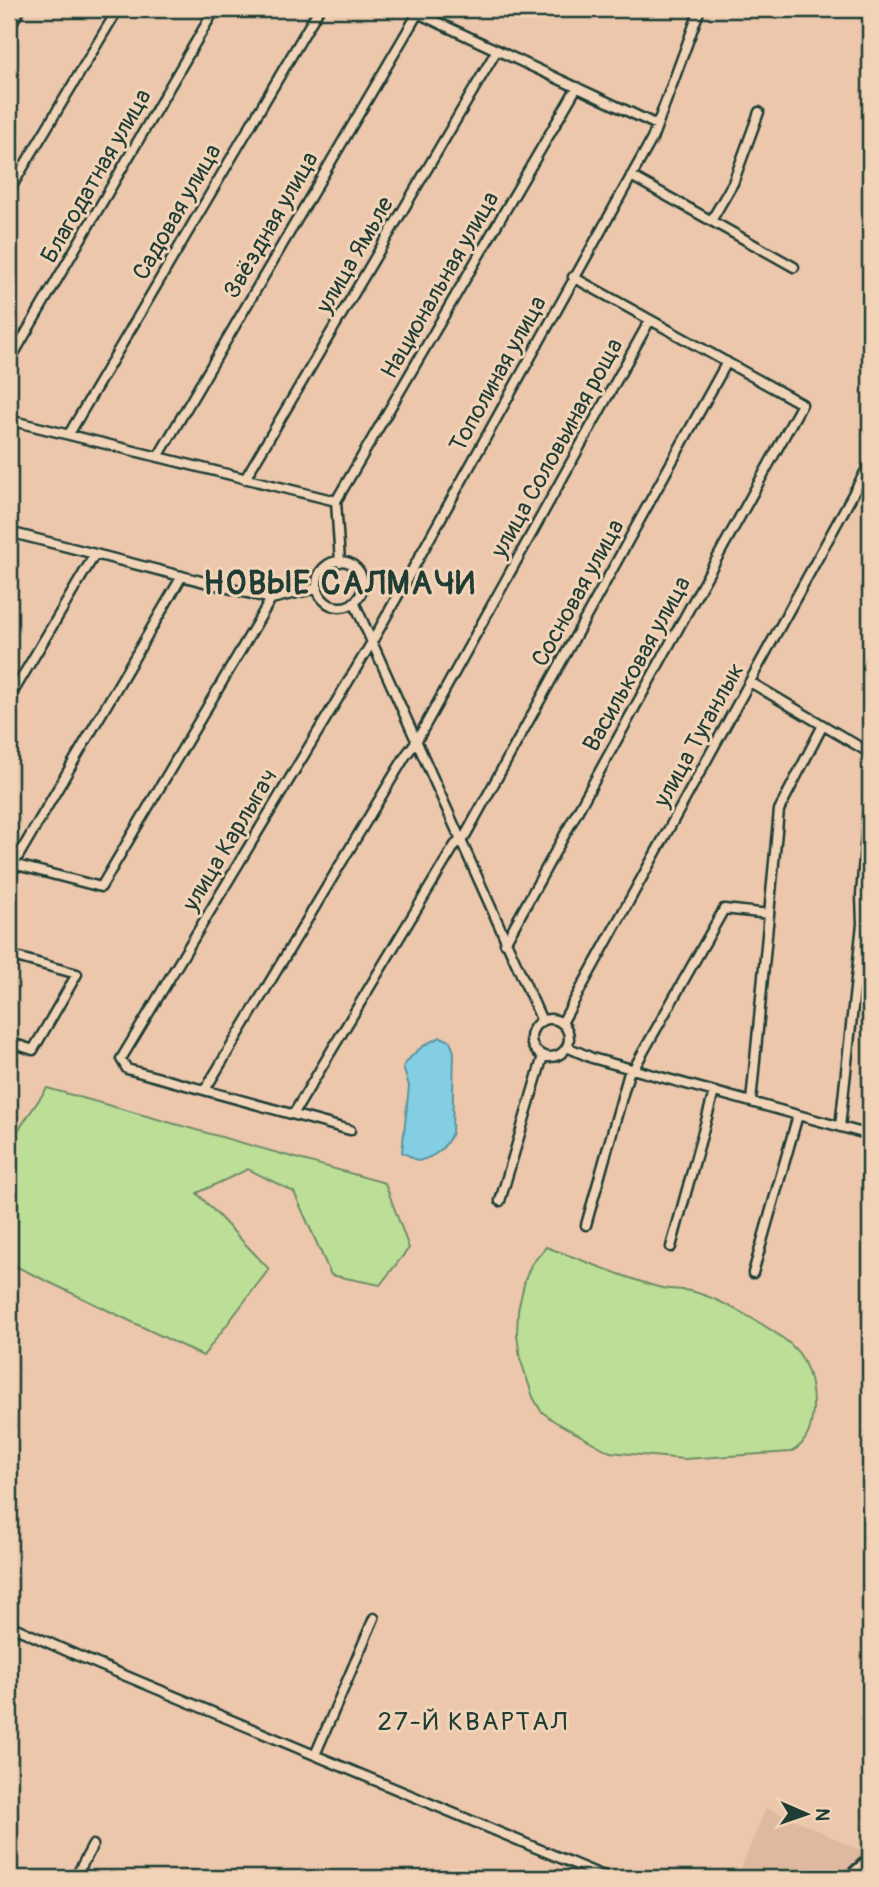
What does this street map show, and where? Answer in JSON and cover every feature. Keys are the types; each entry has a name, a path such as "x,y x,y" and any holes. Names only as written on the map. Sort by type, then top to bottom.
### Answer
{"street":[{"path":"9,28 20,9"},
{"path":"9,191 118,9"},
{"name":"Благодатная улица","path":"9,362 215,9"},
{"name":"Садовая улица","path":"68,435 318,9"},
{"name":"Тополиная улица","path":"372,642 652,139 700,9"},
{"path":"414,11 657,125"},
{"name":"Звёздная улица","path":"158,457 414,11"},
{"name":"улица Ямьле","path":"245,479 497,50"},
{"name":"Национальная улица","path":"335,501 578,87"},
{"path":"712,221 733,183 759,112"},
{"path":"631,176 794,267"},
{"path":"573,277 727,362"},
{"name":"улица Соловьиная роща","path":"205,1090 416,742 650,320"},
{"name":"Васильковая улица","path":"505,943 802,404 727,362"},
{"name":"Сосновая улица","path":"294,1113 455,845 465,836 727,362"},
{"path":"9,419 335,501 340,562"},
{"name":"улица Туганлык","path":"562,1023 869,465"},
{"path":"9,532 271,598 318,588"},
{"path":"9,699 95,554"},
{"path":"340,562 349,563 362,577 360,595 354,603 346,607 328,604 321,597 318,588 318,578 323,570 330,564 340,562"},
{"path":"182,576 10,866 101,887 271,598"},
{"path":"354,603 542,1021"},
{"name":"улица Карлыгач","path":"205,1090 127,1069 121,1059 372,642"},
{"path":"750,682 870,753"},
{"path":"751,1102 779,810 823,725"},
{"path":"840,1127 862,924 860,895 870,783"},
{"path":"586,1225 631,1069 724,909 769,914"},
{"path":"9,955 77,974 33,1050 9,1042"},
{"path":"550,1018 562,1023 570,1039 567,1047 557,1056 543,1056 533,1046 531,1039 536,1025 550,1018"},
{"path":"567,1047 592,1058 870,1135"},
{"path":"500,1201 543,1056"},
{"path":"205,1090 350,1130"},
{"path":"671,1247 714,1092"},
{"path":"754,1273 797,1115"},
{"path":"315,1755 374,1618"},
{"path":"9,1625 608,1878"},
{"path":"75,1878 93,1845"},
{"path":"849,1878 870,1860"}],"shaded area":[{"path":"766,1808 870,1855 843,1878 737,1878"}],"green space":[{"path":"47,1088 385,1183 409,1248 380,1285 331,1275 294,1192 248,1169 197,1193 269,1269 203,1356 9,1263 9,1144"},
{"path":"546,1247 658,1287 701,1294 750,1317 781,1337 800,1355 810,1380 813,1407 806,1439 791,1452 684,1459 610,1452 554,1421 541,1411 533,1397 520,1358 517,1334 518,1310 525,1280 531,1265"}],"water":[{"path":"441,1037 450,1041 454,1052 452,1133 439,1152 418,1161 402,1152 409,1086 403,1067 420,1049"}],"district":[{"name":"НОВЫЕ САЛМАЧИ","path":"340,584"},
{"name":"27-Й КВАРТАЛ","path":"473,1722"}]}
